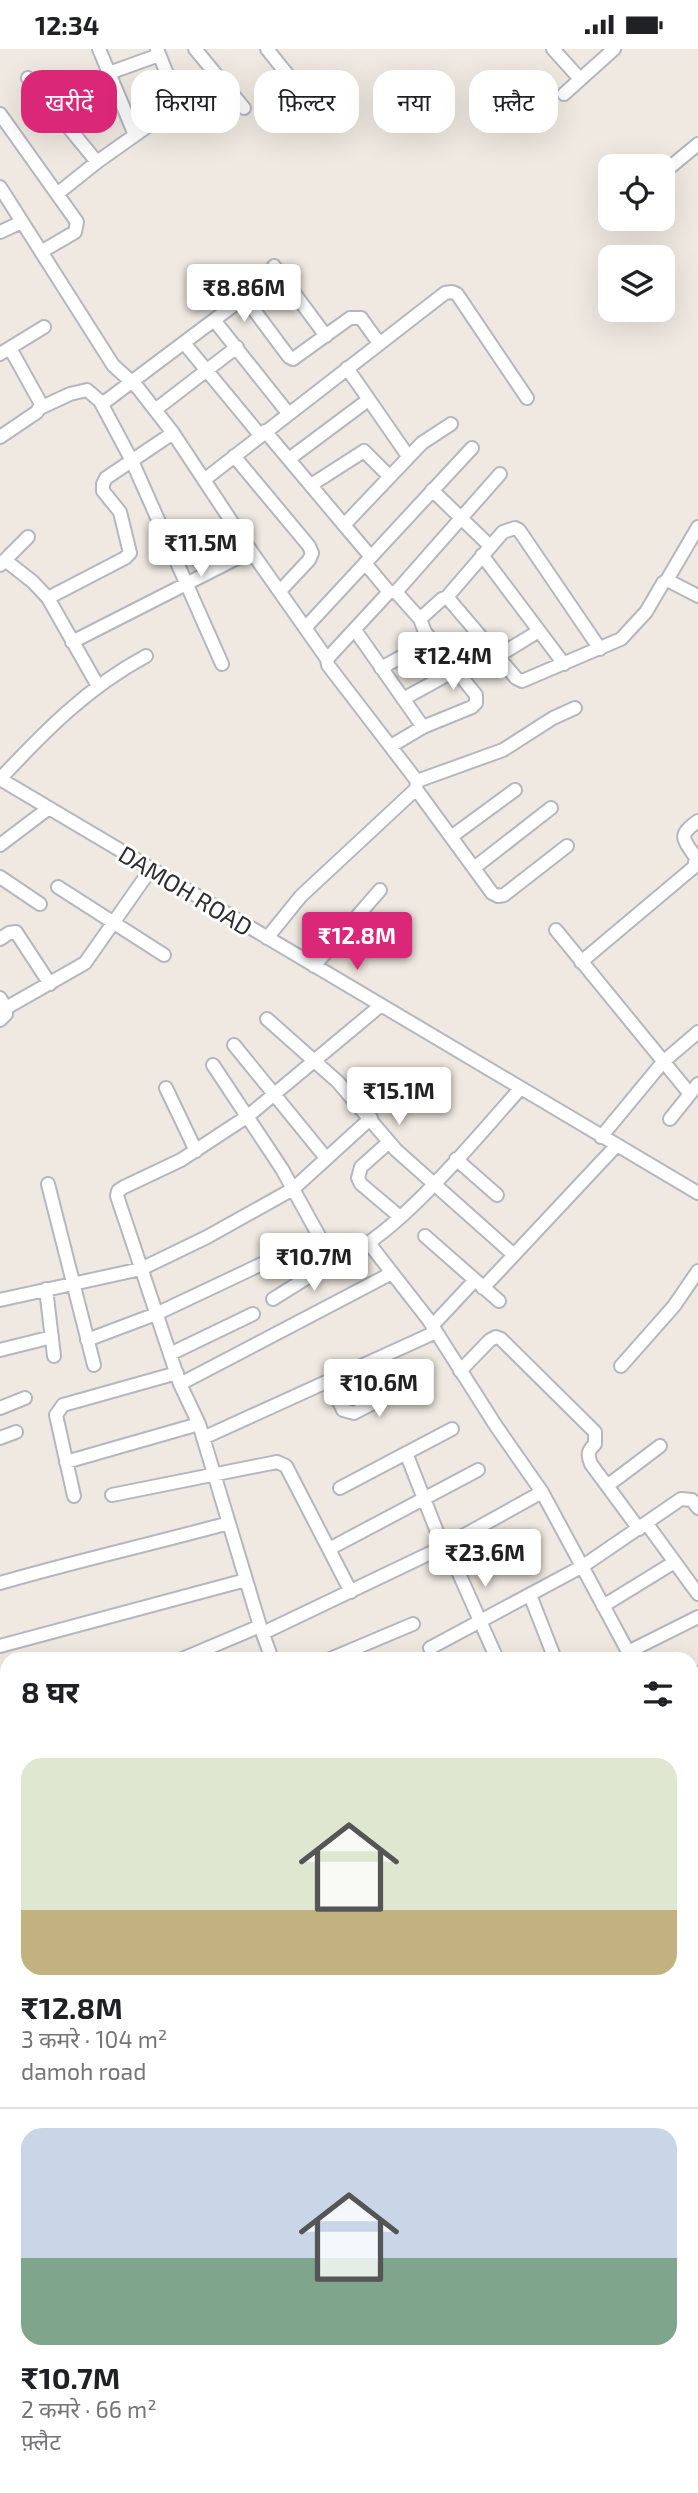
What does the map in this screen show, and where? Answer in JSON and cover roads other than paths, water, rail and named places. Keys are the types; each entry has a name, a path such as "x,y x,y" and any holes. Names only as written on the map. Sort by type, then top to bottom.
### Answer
{"street":[{"path":"99,49 108,70"},
{"path":"195,49 212,70"},
{"path":"267,49 284,70"},
{"path":"553,49 580,79"},
{"path":"564,93 607,51"},
{"path":"116,70 158,52 165,70"},
{"path":"117,92 135,135"},
{"path":"240,104 244,109"},
{"path":"0,114 77,222 75,232 41,252"},
{"path":"73,133 97,162"},
{"path":"57,194 138,133"},
{"path":"675,163 698,143"},
{"path":"0,187 113,365 133,382 173,433 251,551 306,627 327,659 328,665 391,746 492,893 504,895 567,846"},
{"path":"0,232 22,222"},
{"path":"274,266 326,336"},
{"path":"204,480 445,293 457,294 527,398"},
{"path":"102,404 238,302 247,302 293,359 356,316 379,343"},
{"path":"214,320 289,413"},
{"path":"40,408 41,404 5,351 44,327"},
{"path":"184,343 311,485 393,592 420,618 432,640 476,695 476,703 472,707 423,727 391,746"},
{"path":"155,410 237,347"},
{"path":"347,368 408,456"},
{"path":"0,437 40,408 69,394 88,390 102,404 132,461 222,664"},
{"path":"289,459 368,400"},
{"path":"344,525 408,456 451,424"},
{"path":"48,599 130,553 123,519 103,491 103,484 106,478 173,433"},
{"path":"306,627 472,448"},
{"path":"311,485 364,451 388,476"},
{"path":"234,456 312,553 309,560 279,591"},
{"path":"327,659 393,592 500,474"},
{"path":"432,490 461,517 564,664"},
{"path":"447,597 516,678 522,681 621,639 642,618 698,527"},
{"path":"420,618 447,597 486,551 509,528 514,528 519,530 600,649"},
{"path":"28,537 3,563 33,582 48,599 98,686"},
{"path":"72,642 251,551"},
{"path":"667,580 698,596"},
{"path":"355,630 423,727"},
{"path":"498,656 539,631"},
{"path":"381,668 432,640"},
{"path":"0,779 44,732 110,675 146,656"},
{"path":"403,699 456,670"},
{"path":"267,938 301,895 416,785 503,750 553,718 576,708"},
{"name":"DAMOH ROAD","path":"0,779 698,1193"},
{"path":"451,837 515,790"},
{"path":"0,845 49,808"},
{"path":"474,868 551,808"},
{"path":"581,961 694,867 696,858 683,835 685,830 698,821"},
{"path":"2,1009 85,963 151,869"},
{"path":"2,881 40,904"},
{"path":"58,887 164,955"},
{"path":"314,966 380,890"},
{"path":"556,930 663,1062 694,1089 670,1119"},
{"path":"0,939 16,932 50,984"},
{"path":"269,1652 199,1424 178,1378 117,1196 118,1191 196,1151 248,1116 380,1006"},
{"path":"267,1019 338,1082 389,1142 514,1255"},
{"path":"601,1137 663,1062 698,1032"},
{"path":"234,1045 326,1158"},
{"path":"213,1065 248,1116 332,1258 337,1259"},
{"path":"166,1088 196,1151"},
{"path":"273,1299 368,1242 400,1217 520,1089"},
{"path":"0,1300 141,1269 234,1224 293,1189 371,1118"},
{"path":"389,1142 362,1167 358,1178 400,1217"},
{"path":"203,1437 385,1355 434,1329 479,1284 514,1255 616,1146"},
{"path":"456,1159 497,1195"},
{"path":"48,1184 94,1365"},
{"path":"425,1236 499,1301"},
{"path":"87,1340 156,1314 319,1237"},
{"path":"368,1242 434,1329 542,1492 628,1652"},
{"path":"621,1366 674,1306 698,1271"},
{"path":"74,1496 55,1415 63,1405 178,1378 392,1273"},
{"path":"46,1289 54,1356"},
{"path":"170,1355 253,1314"},
{"path":"0,1350 52,1336"},
{"path":"460,1371 490,1340 496,1336 501,1339 594,1432 595,1444 588,1456 607,1486 698,1594"},
{"path":"329,1380 343,1410 354,1413 395,1392 395,1380 385,1355"},
{"path":"0,1408 25,1398"},
{"path":"66,1462 199,1424"},
{"path":"340,1488 452,1429"},
{"path":"0,1438 16,1432"},
{"path":"607,1486 660,1446"},
{"path":"406,1453 443,1547"},
{"path":"112,1495 282,1463 286,1465 351,1592"},
{"path":"329,1549 478,1470"},
{"path":"201,1652 351,1592 443,1547 542,1492"},
{"path":"430,1648 583,1566 681,1499 692,1500 698,1507"},
{"path":"0,1583 229,1523"},
{"path":"603,1606 673,1563"},
{"path":"457,1569 494,1652"},
{"path":"0,1646 246,1580"},
{"path":"530,1595 552,1652"},
{"path":"637,1652 698,1617"},
{"path":"346,1652 413,1623"}]}
